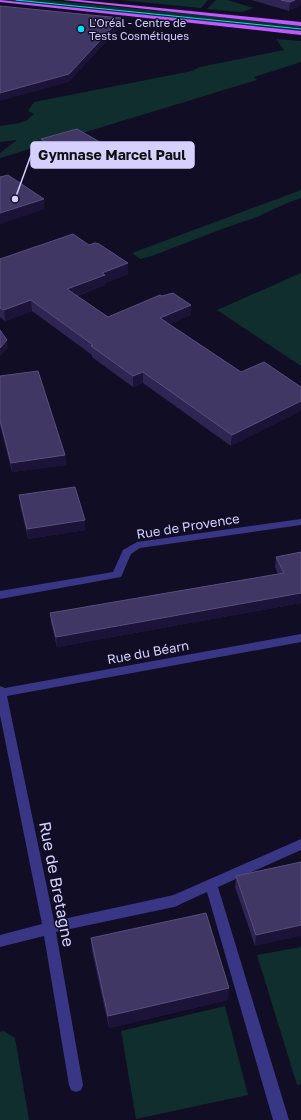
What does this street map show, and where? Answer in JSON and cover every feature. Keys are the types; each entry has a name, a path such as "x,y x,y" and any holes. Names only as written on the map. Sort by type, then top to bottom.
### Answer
{"main road":[{"path":"65,0 301,24"},
{"path":"0,2 301,33"}],"street":[{"name":"Rue de Provence","path":"0,595 117,575 127,552 137,545 301,522"},
{"name":"Rue du Béarn","path":"0,691 301,638"},
{"name":"Rue de Bretagne","path":"0,691 49,928 76,1085"},
{"path":"0,942 49,928 174,901 301,844"},
{"path":"211,884 282,1120"}],"green space":[{"path":"2,0 47,0 301,25 301,32"},
{"path":"121,0 208,0 201,8"},
{"path":"216,0 227,0 254,8 242,12 207,9"},
{"path":"276,39 301,41 301,62 254,77 257,80 0,158 0,153 17,140 0,142 0,126 27,120 34,114 28,111 34,102 192,71 200,67 284,50"},
{"path":"301,190 301,198 257,217 152,256 140,259 132,253"},
{"path":"301,273 301,366 217,310"},
{"path":"301,947 301,1084 297,1085 257,955"},
{"path":"225,1006 248,1095 136,1119 121,1031"},
{"path":"4,1031 15,1038 29,1120 0,1120 0,1032"}],"building":[{"path":"281,0 295,0 290,2"},
{"path":"0,6 121,18 69,74 0,93"},
{"path":"77,129 114,150 77,162 41,139"},
{"path":"8,175 44,199 0,213 0,177"},
{"path":"73,234 89,245 95,243 99,244 128,263 102,273 105,275 67,289 108,317 160,295 162,296 173,293 191,305 160,318 241,372 264,362 301,387 301,401 232,435 143,372 133,376 31,300 4,310 0,308 0,259"},
{"path":"0,330 7,340 0,348"},
{"path":"38,371 65,455 11,463 0,420 0,376"},
{"path":"75,487 85,520 27,529 19,495"},
{"path":"301,552 301,593 56,637 50,613 284,573 276,557"},
{"path":"301,862 301,925 256,935 236,876"},
{"path":"206,913 229,988 108,1016 91,938"}],"tram line":[{"path":"16,0 301,29"}],"place":[{"name":"L'Oréal - Centre de Tests Cosmétiques","path":"81,29"},
{"name":"Gymnase Marcel Paul","path":"15,199"}]}
